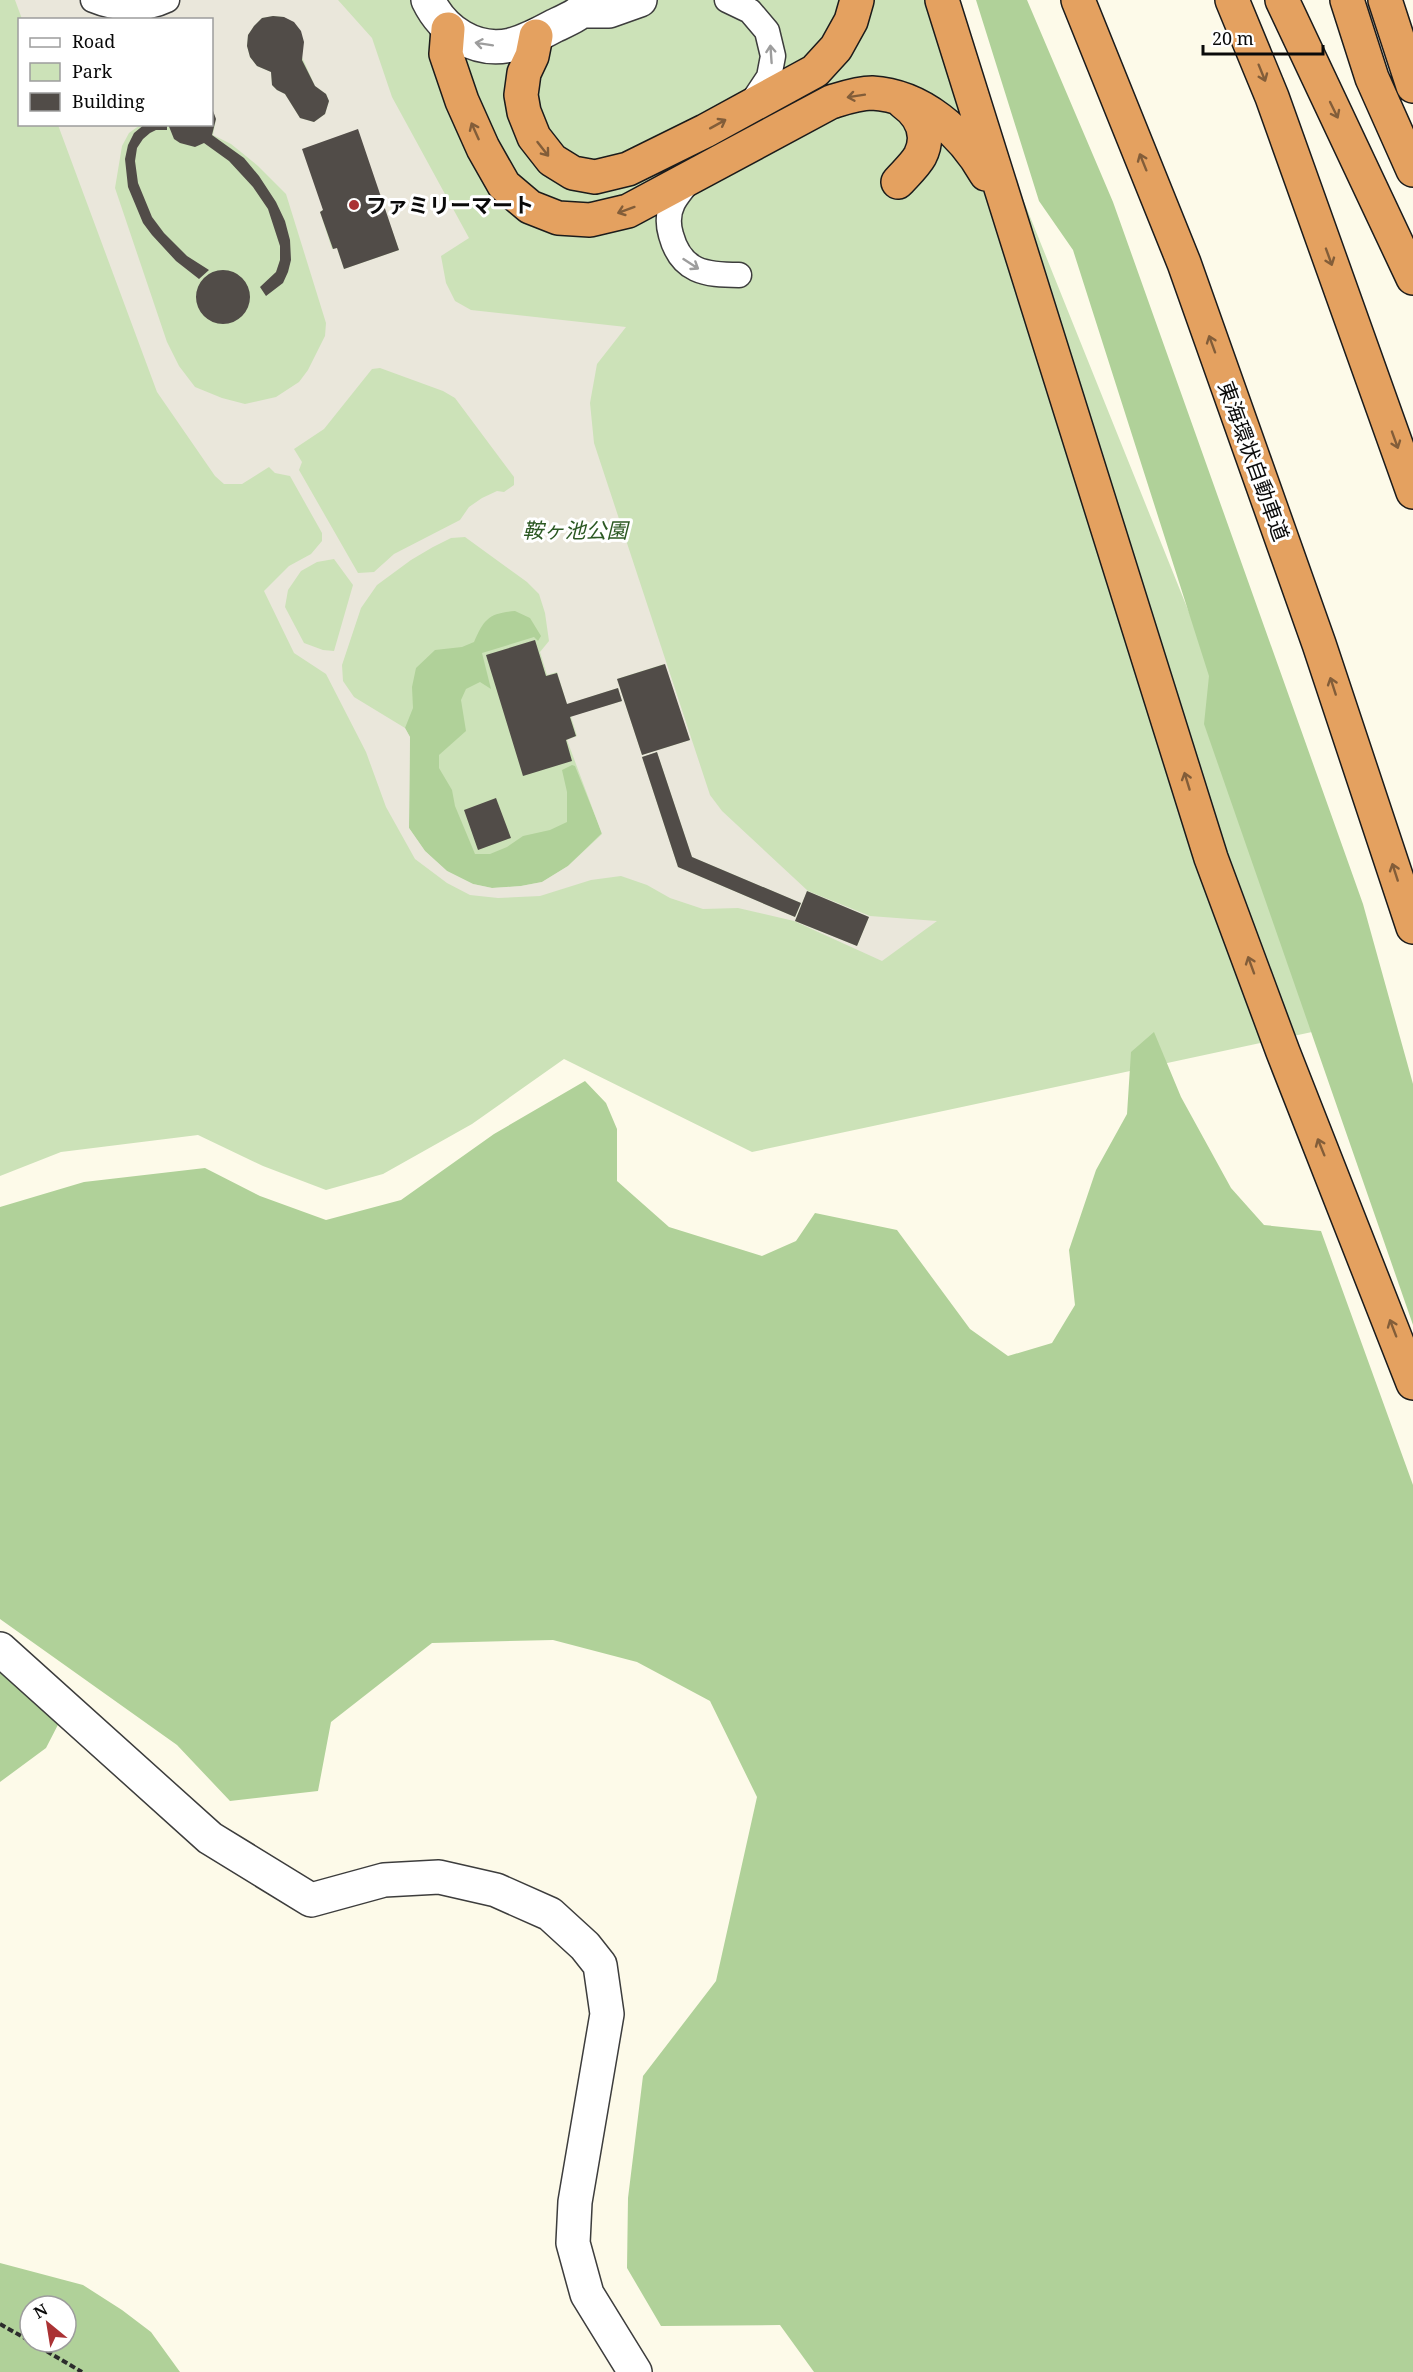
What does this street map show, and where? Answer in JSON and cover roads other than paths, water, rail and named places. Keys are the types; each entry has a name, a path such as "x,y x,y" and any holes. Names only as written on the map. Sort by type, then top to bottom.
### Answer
{"highway":[{"path":"536,36 532,56 524,73 521,95 524,112 534,137 552,160 573,173 596,177 628,169 815,70 836,48 851,21 857,0"},
{"path":"942,0 1211,858 1283,1052 1413,1383"},
{"name":"東海環状自動車道","path":"1078,0 1184,262 1319,644 1413,927"},
{"path":"1232,0 1272,97 1413,492"},
{"path":"1282,0 1413,278"},
{"path":"1347,0 1372,78 1413,170"},
{"path":"1385,0 1413,86"},
{"path":"448,29 446,54 462,101 483,148 504,185 530,207 558,218 590,220 628,211 831,102 852,95 872,93 898,98 920,106 951,129 974,153 1008,212"},
{"path":"898,98 916,111 925,130 920,156 898,182"}],"street":[{"path":"428,0 448,29 465,40 488,45 510,45 536,36 588,5 609,11 640,0"},
{"path":"0,1649 210,1838 311,1900 384,1880 439,1877 496,1890 550,1914 585,1946 600,1965 607,2014 575,2202 573,2243 587,2294 635,2372"}],"lane":[{"path":"93,0 118,8 141,8 167,0"},
{"path":"727,0 750,11 767,31 773,56 769,77 750,106"},
{"path":"690,178 672,205 668,225 674,248 687,265 712,275 739,275"}],"place":[{"name":"ファミリーマート","path":"354,205"}],"park label":[{"name":"鞍ヶ池公園","path":"575,530"}]}
